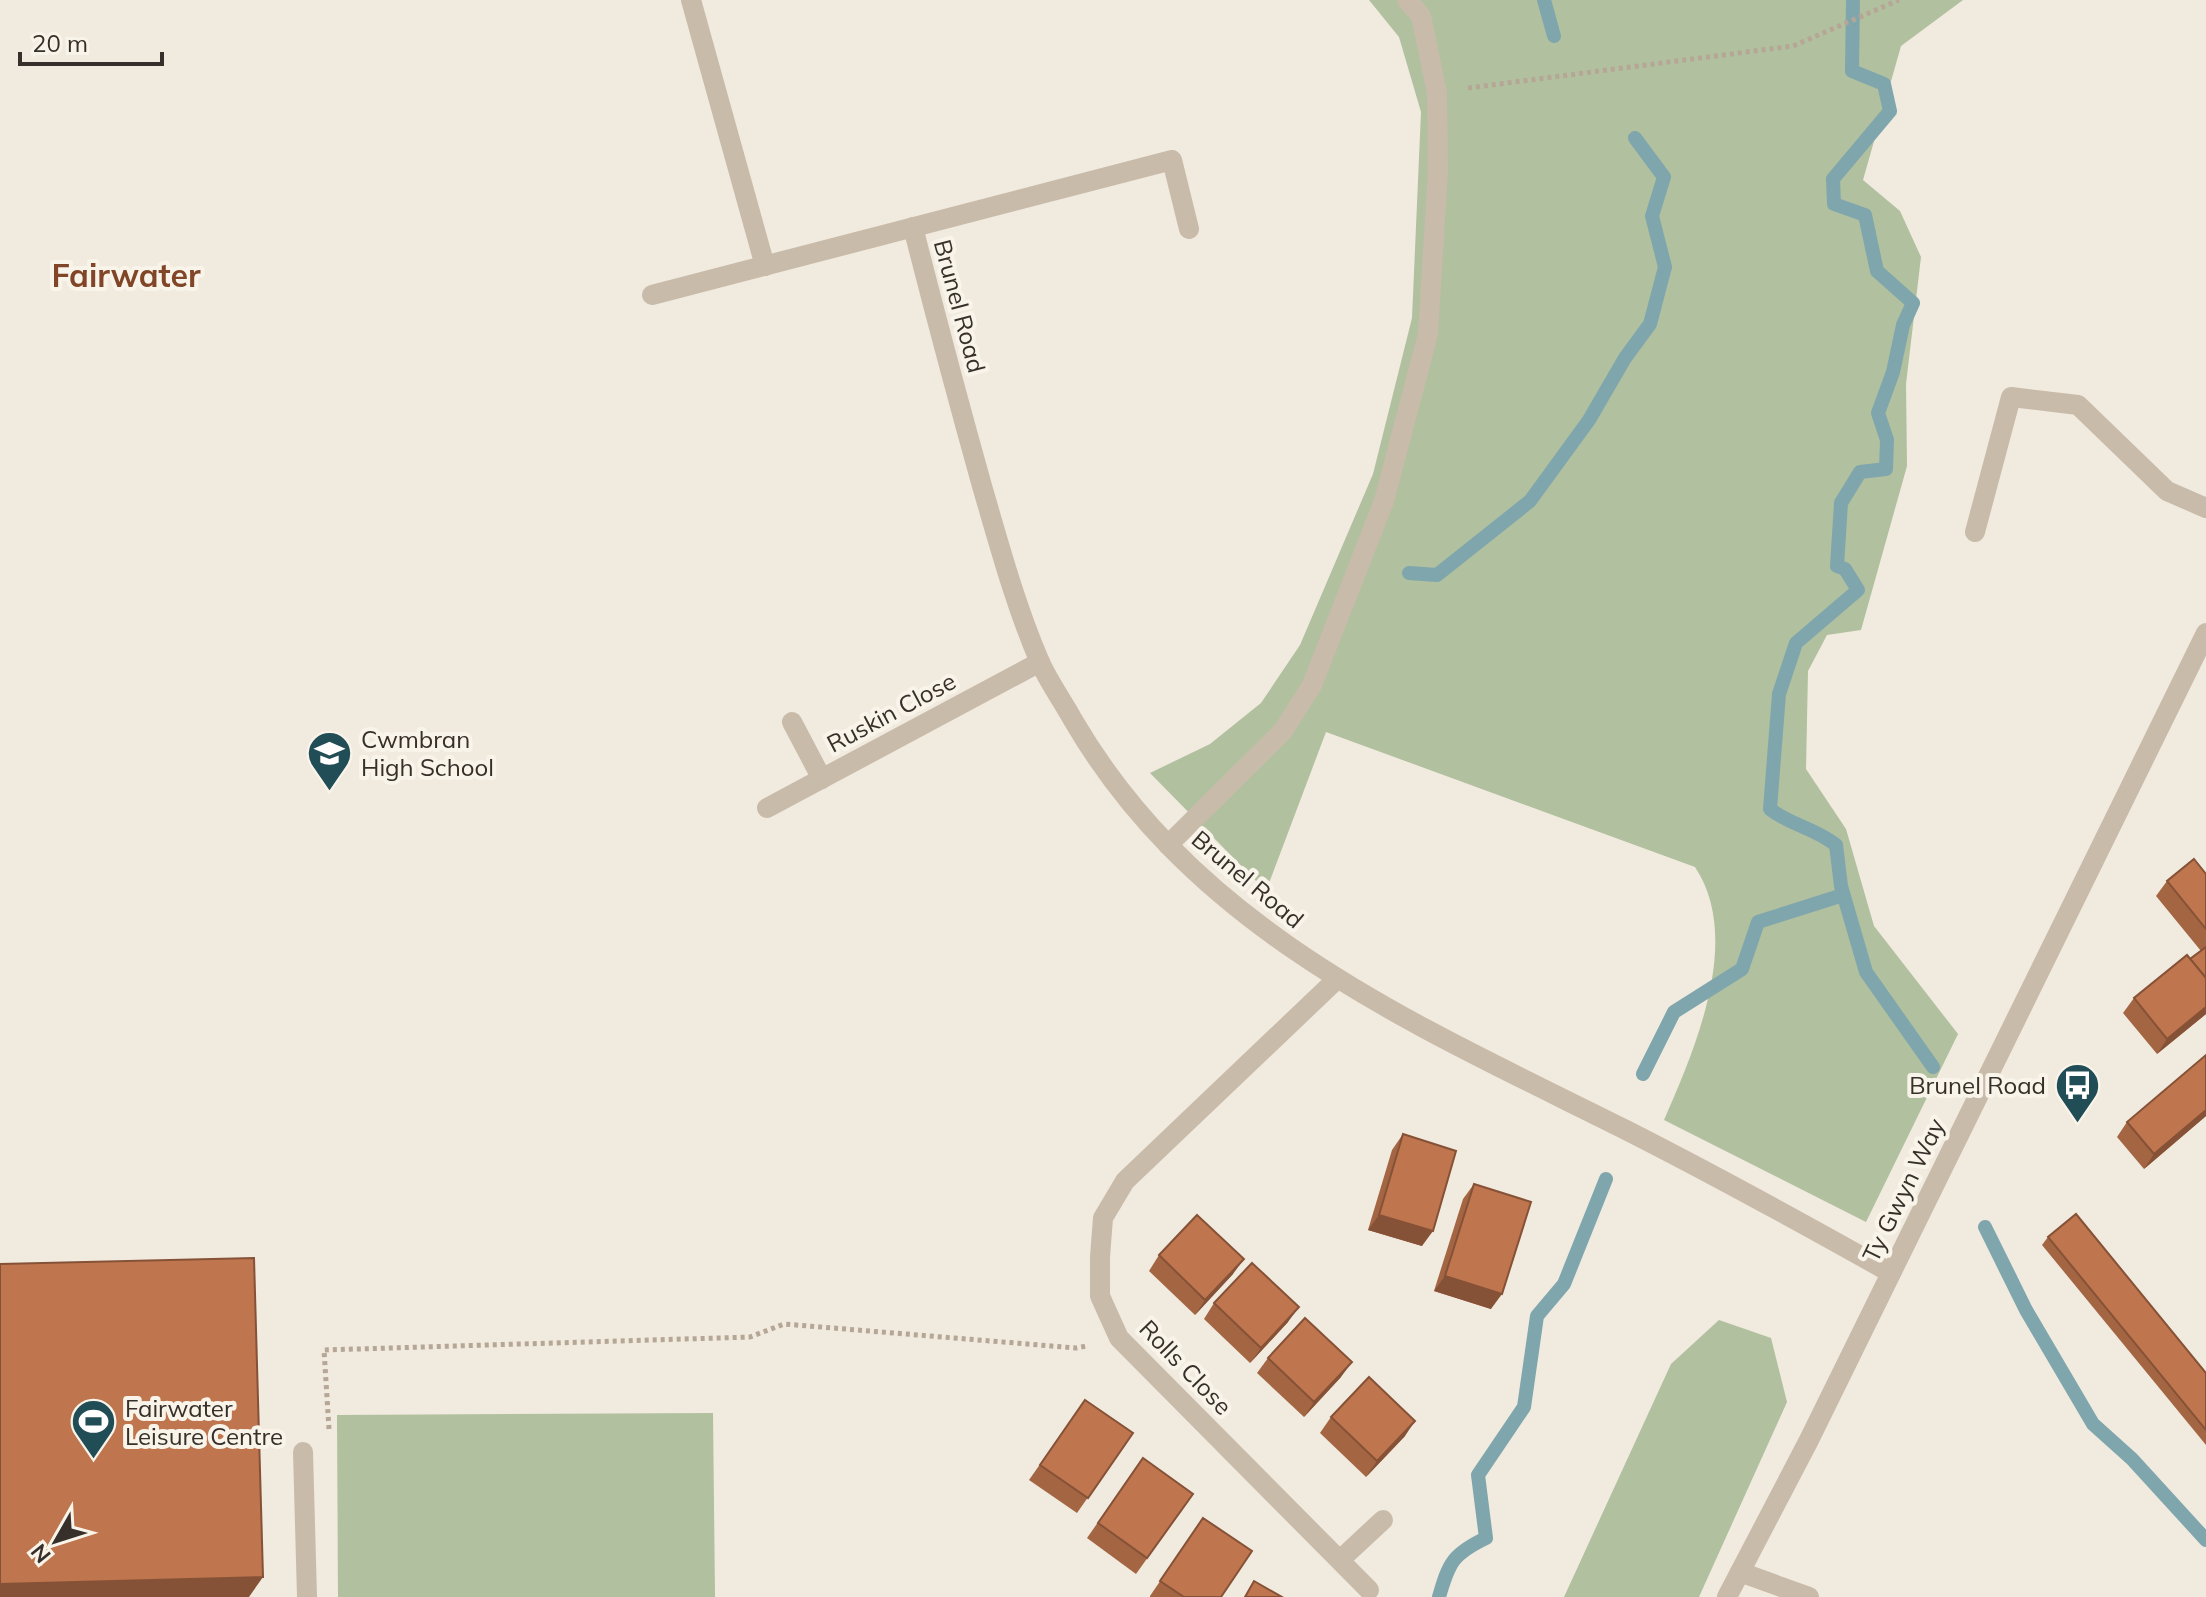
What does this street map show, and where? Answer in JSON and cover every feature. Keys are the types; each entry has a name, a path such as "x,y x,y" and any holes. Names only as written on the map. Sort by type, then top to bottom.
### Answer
{"street":[{"path":"691,0 765,266"},
{"path":"1168,845 1283,731 1312,685 1384,501 1428,334 1438,170 1437,93 1421,16 1407,0"},
{"name":"Brunel Road","path":"652,295 1172,160 1189,229"},
{"name":"Brunel Road","path":"913,227 1004,563 1040,662 1091,751 1196,875 1262,930 1337,979 1481,1057 1709,1172 1891,1273"},
{"path":"1975,532 2011,397 2078,405 2167,491 2206,508"},
{"name":"Ty Gwyn Way","path":"1727,1597 1891,1273 2206,633"},
{"name":"Ruskin Close","path":"767,808 1040,662"},
{"path":"792,722 822,779"},
{"name":"Rolls Close","path":"1337,979 1125,1181 1103,1218 1100,1296 1119,1338 1369,1590"},
{"path":"303,1452 307,1597"},
{"path":"1340,1560 1383,1520"},
{"path":"1740,1572 1809,1597"}],"path":[{"path":"1437,93 1793,46 1899,0"},
{"path":"303,1452 330,1449 324,1350 750,1337 784,1324 1076,1348 1119,1338"}],"green space":[{"path":"1369,0 1963,0 1901,46 1863,180 1900,211 1921,257 1906,384 1907,466 1861,630 1827,635 1808,671 1806,769 1846,829 1874,926 1958,1034 1866,1222 1664,1120 1700,1028 1714,960 1715,927 1709,896 1695,867 1326,732 1266,891 1150,773 1210,744 1261,703 1300,645 1373,474 1412,318 1421,112 1399,37"},
{"path":"1719,1320 1771,1338 1787,1402 1699,1597 1564,1597 1671,1364"},
{"path":"713,1413 715,1597 338,1597 337,1415"}],"building":[{"path":"2194,859 2206,874 2206,929 2167,881"},
{"path":"2206,947 2206,978 2190,959"},
{"path":"2187,955 2206,978 2206,1007 2167,1039 2134,998"},
{"path":"2206,1055 2206,1110 2154,1154 2127,1122"},
{"path":"1403,1134 1456,1151 1433,1231 1379,1215"},
{"path":"1474,1184 1531,1202 1502,1294 1445,1276"},
{"path":"2076,1214 2206,1373 2206,1430 2048,1237"},
{"path":"1197,1215 1244,1259 1205,1300 1159,1255"},
{"path":"254,1258 263,1577 0,1584 0,1264"},
{"path":"1252,1263 1299,1307 1261,1348 1214,1303"},
{"path":"1305,1318 1352,1362 1314,1402 1268,1358"},
{"path":"1369,1377 1415,1421 1377,1461 1331,1417"},
{"path":"1085,1400 1133,1433 1088,1498 1040,1465"},
{"path":"1143,1458 1193,1494 1147,1558 1098,1523"},
{"path":"1203,1518 1252,1551 1221,1597 1184,1597 1160,1581"},
{"path":"1254,1581 1282,1597 1245,1597"}],"waterway":[{"path":"1544,0 1554,36"},
{"path":"1853,0 1852,71 1884,84 1890,111 1833,179 1834,204 1865,215 1877,271 1913,303 1903,325 1893,372 1878,413 1887,440 1886,469 1860,472 1841,503 1837,566 1845,569 1858,590 1796,643 1779,694 1770,809 1836,845 1841,886 1866,972 1933,1067"},
{"path":"1409,573 1437,575 1530,501 1589,420 1625,358 1650,324 1665,267 1652,216 1664,177 1635,138"},
{"path":"1643,1074 1674,1012 1742,969 1758,922 1843,895"},
{"path":"1439,1597 1454,1560 1486,1538 1478,1475 1524,1407 1537,1316 1564,1284 1606,1179"},
{"path":"1985,1227 2026,1310 2093,1424 2132,1459 2206,1540"}],"place":[{"name":"Cwmbran High School","path":"330,792"},
{"name":"Brunel Road","path":"2077,1124"},
{"name":"Fairwater Leisure Centre","path":"94,1461"}],"district":[{"name":"Fairwater","path":"126,275"}]}
